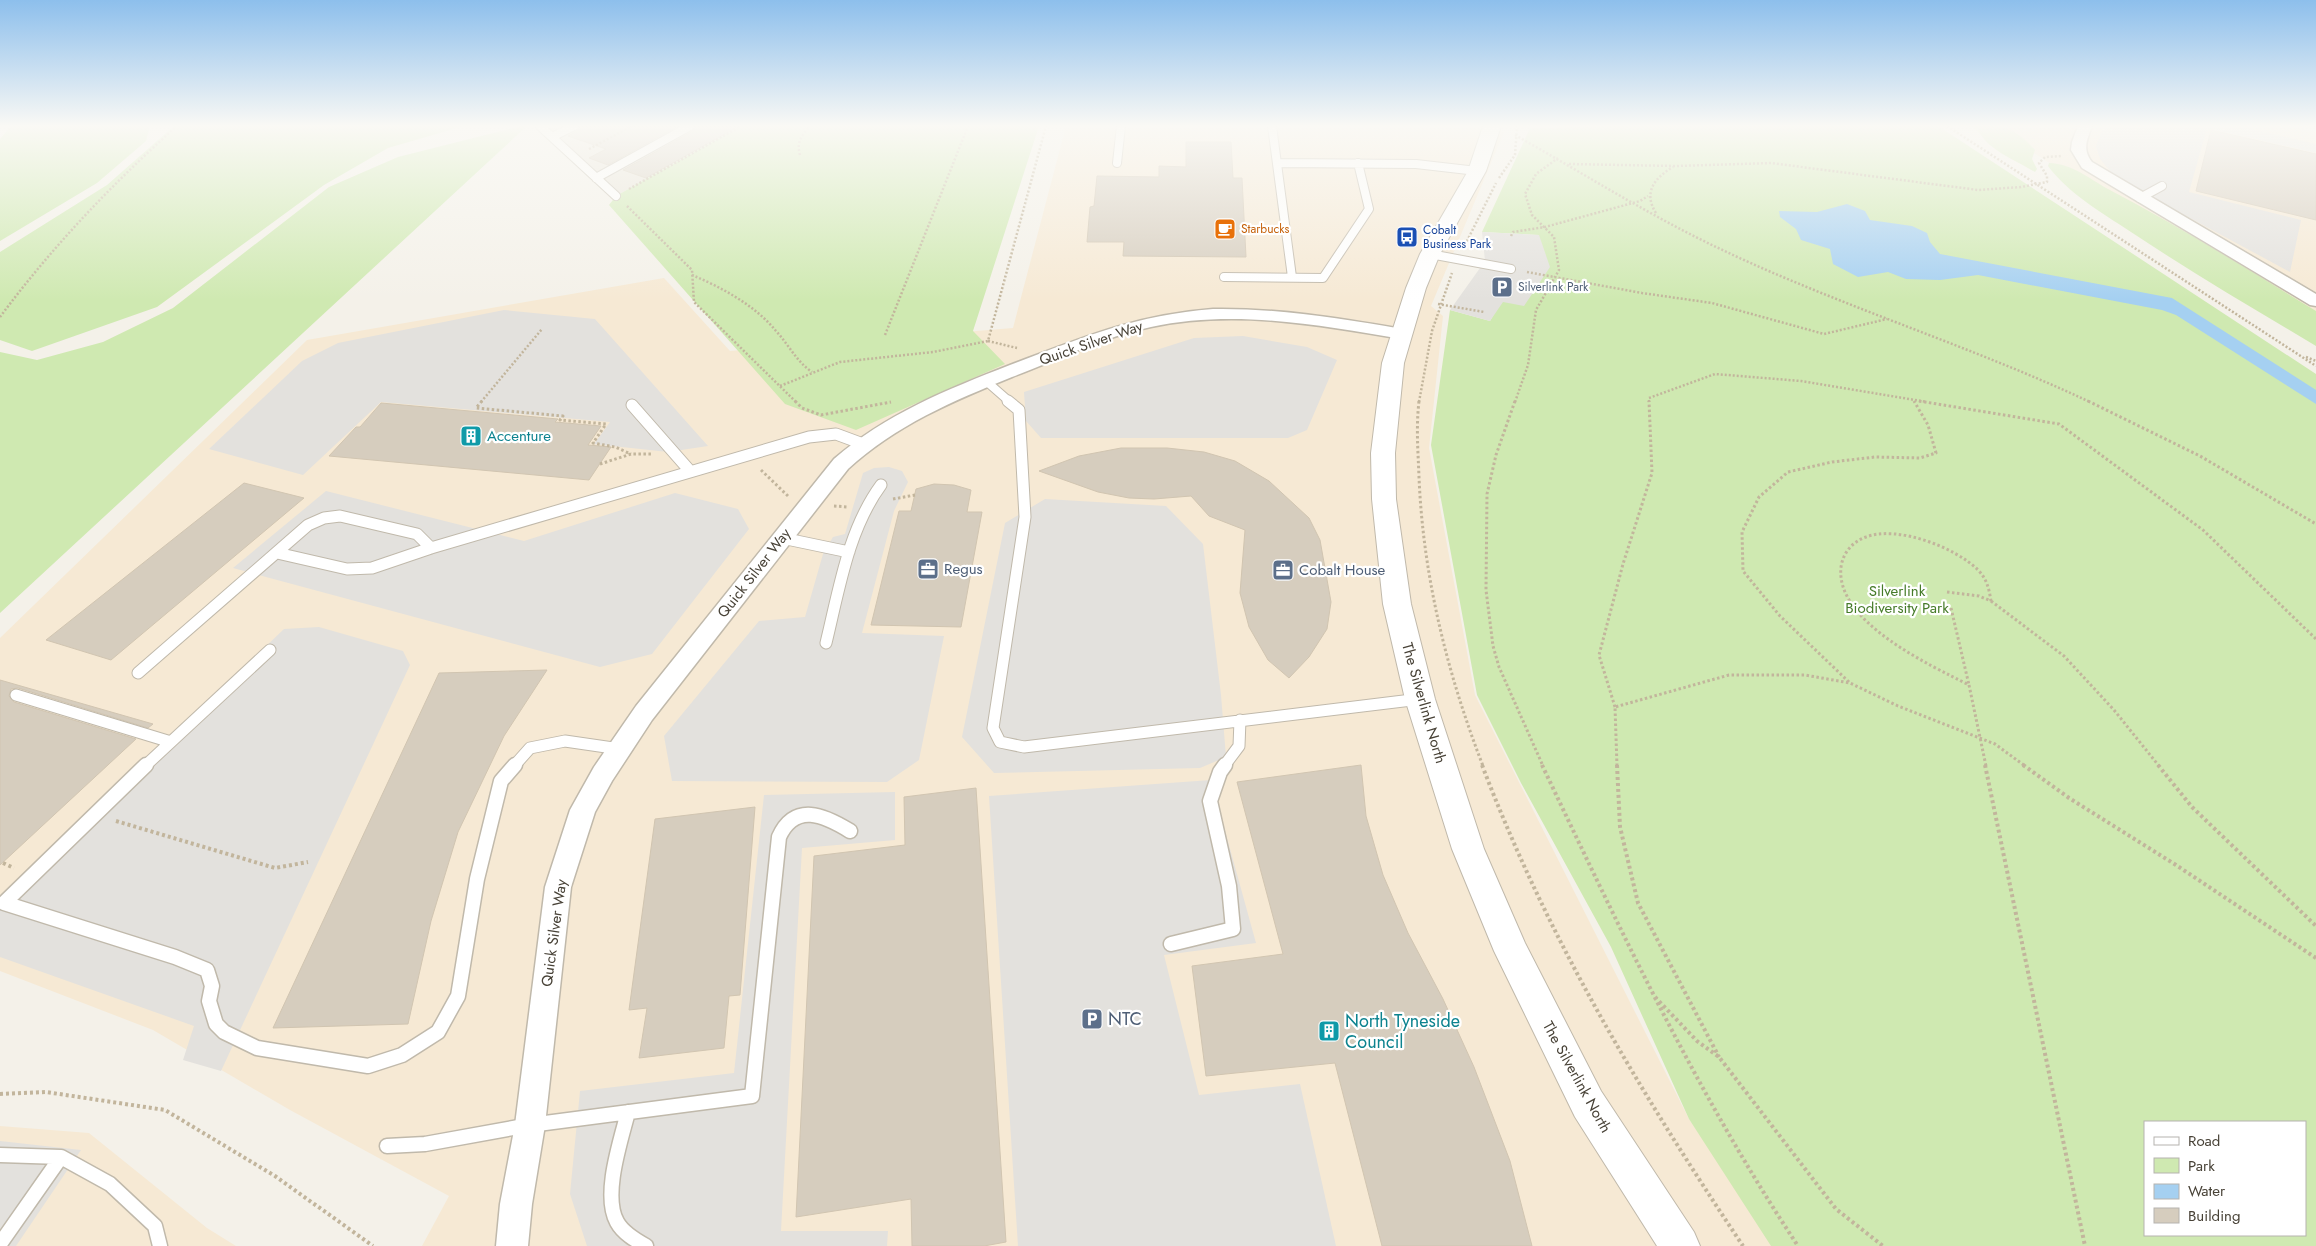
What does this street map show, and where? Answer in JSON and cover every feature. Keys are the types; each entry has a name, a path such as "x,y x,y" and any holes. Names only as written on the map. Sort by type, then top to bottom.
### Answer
{"street":[{"name":"The Silverlink North","path":"1470,184 1430,254 1416,288 1393,363 1383,453 1384,499 1397,604 1420,699 1468,849 1511,951 1588,1104 1680,1246"},
{"path":"2117,184 2316,300"},
{"name":"Quick Silver Way","path":"512,1246 516,1204 530,1125 558,887 583,810 620,748 644,713 808,503 841,464 863,444 896,422 919,411 986,381 1103,336 1150,322 1182,317 1229,314 1279,315 1402,334"}],"lane":[{"path":"603,184 616,196"},
{"path":"1280,184 1292,277"},
{"path":"1224,277 1323,278 1369,209 1363,184"},
{"path":"2140,198 2162,186"},
{"path":"1430,254 1511,269"},
{"path":"986,381 1019,410 1026,517 993,728 1000,742 1024,747 1420,699"},
{"path":"632,405 690,471"},
{"path":"277,553 347,569 372,568 431,548 820,434 836,434 863,444"},
{"path":"826,643 849,552 866,505 881,485"},
{"path":"138,673 308,525 324,518 340,516 417,534 431,548"},
{"path":"782,538 849,552"},
{"path":"270,650 2,904 175,957 207,970 212,986 209,1001 216,1024 224,1032 257,1048 368,1066 402,1056 438,1032 458,996 477,879 501,782 530,748 565,741 620,748"},
{"path":"16,695 171,742"},
{"path":"1171,944 1233,929 1229,886 1210,801 1220,772 1240,746 1240,720"},
{"path":"387,1146 424,1144 530,1125 752,1096 779,837 782,828 790,819 804,814 820,815 836,821 850,831"},
{"path":"628,1112 613,1181 615,1219 631,1238 646,1246"},
{"path":"0,1155 61,1157 110,1184 155,1226 160,1246"},
{"path":"0,1244 61,1157"}],"path":[{"path":"0,317 15,296 114,184"},
{"path":"637,184 616,196 692,270 694,302 802,408 821,415 902,400 919,411"},
{"path":"885,335 945,184"},
{"path":"780,386 792,383 812,372 840,362 916,355 957,349 988,341 1031,184"},
{"path":"1495,184 1438,304 1428,339 1416,434 1422,538 1440,630 1466,724 1502,820 1576,974 1672,1141 1743,1246"},
{"path":"1530,184 1525,194 1532,215 1554,236 1559,270 1536,310 1528,365 1496,455 1487,494 1486,590 1493,646 1501,674 1534,748 1651,993 1732,1138 1798,1246"},
{"path":"1602,184 1686,232 1782,276 1996,360 2132,420 2209,459 2316,524"},
{"path":"1511,236 1513,232 1522,229 1545,227 1634,203 1648,196 1653,184"},
{"path":"1933,184 1978,190 2035,184"},
{"path":"2036,184 2316,366"},
{"path":"1648,196 1652,208 1659,216"},
{"path":"1511,269 1642,293 1676,296 1712,303 1824,334 1888,318"},
{"path":"692,275 708,281 772,326 800,366 812,372"},
{"path":"1438,304 1484,312"},
{"path":"542,329 476,408 563,416 560,420 606,424 592,443 615,447 631,454"},
{"path":"2298,354 2316,361"},
{"path":"1884,1246 1836,1210 1719,1057 1638,903 1620,826 1615,706 1599,655 1623,564 1652,473 1649,398 1715,374 1801,382 2059,424 2203,530 2316,639"},
{"path":"1850,683 1780,616 1743,571 1742,532 1759,497 1788,472 1832,462 1875,457 1920,458 1936,453 1928,425 1914,400"},
{"path":"600,464 631,454 677,455"},
{"path":"745,455 790,498 808,503 853,507 915,494"},
{"path":"1969,685 1920,659 1884,636 1868,622 1857,610 1843,585 1840,570 1842,556 1850,546 1866,536 1880,534 1898,534 1935,543 1973,566 1987,581 1991,601"},
{"path":"1947,592 1979,596 1991,601 2064,656 2114,710 2192,807 2316,926"},
{"path":"1951,608 1980,737 2085,1246"},
{"path":"1615,706 1729,675 1805,675 1850,683 1898,706 1995,744 2069,798 2176,865 2316,958"},
{"path":"95,815 275,868 308,862"},
{"path":"3,863 14,868 21,862"},
{"path":"1651,993 1696,1041 1719,1057"},
{"path":"0,1094 46,1092 165,1110 275,1176 373,1246"}],"shaded area":[{"path":"603,184 637,184 616,196"},
{"path":"1051,184 1482,184 1431,306 1443,316 1429,448 1475,695 1689,1119 1776,1246 422,1246 449,1196 290,1110 153,1030 0,971 0,638 307,340 664,278 730,351 1013,328"},
{"path":"2083,184 2316,184 2316,334"},
{"path":"2127,184 2191,184 2189,192 2301,220 2290,272"},
{"name":"Silverlink Park","path":"1482,232 1539,235 1550,267 1524,306 1503,302 1490,321 1450,310 1485,261"},
{"path":"504,310 595,319 708,446 668,452 594,444 610,422 381,402 303,475 209,449 302,361 338,343"},
{"path":"1243,336 1307,347 1337,360 1307,430 1288,438 1041,438 1026,421 1024,392 1194,338"},
{"path":"889,467 902,471 908,482 894,511 862,633 944,636 919,760 887,782 672,781 664,736 759,621 805,617 823,554 833,537 845,534 863,473 874,468"},
{"path":"326,491 524,541 675,493 738,509 749,529 652,654 600,667 233,568"},
{"path":"1045,499 1166,506 1203,544 1221,695 1226,757 1200,768 994,773 962,737 1005,523"},
{"path":"319,627 403,651 410,665 221,1071 183,1060 194,1026 0,957 0,900 284,629"},
{"name":"NTC","path":"1211,780 1256,943 1164,955 1199,1095 1300,1084 1336,1246 1018,1246 989,796"},
{"path":"895,792 895,840 802,848 781,1231 888,1231 887,1246 587,1246 570,1194 580,1091 734,1073 764,795"},
{"path":"0,1126 89,1133 207,1228 236,1246 0,1246"},
{"path":"0,1141 81,1150 16,1246 0,1246"}],"green space":[{"path":"0,184 95,184 0,241"},
{"path":"325,184 157,307 32,351 0,340 0,252 107,185"},
{"path":"336,184 464,184 0,613 0,352 37,360 103,342 173,308 329,187"},
{"path":"637,184 1020,184 973,331 1005,364 856,430 785,404 609,205 616,196"},
{"name":"Silverlink Biodiversity Park","path":"1504,184 2027,184 2316,374 2316,1246 1771,1246 1689,1119 1611,947 1521,783 1477,695 1431,445 1450,310 1490,321 1539,235 1482,232"},
{"path":"2100,184 2187,233 2316,311 2316,346 2154,247 2097,210 2066,185"}],"water":[{"path":"1847,204 1865,211 1870,220 1912,226 1927,233 1930,242 1940,254 2172,298 2316,390 2316,404 2176,315 2162,310 1978,275 1940,280 1906,279 1888,272 1858,277 1833,264 1830,249 1801,240 1796,229 1780,217 1779,211 1817,212"}],"building":[{"path":"1096,184 1242,184 1246,257 1123,256 1124,242 1087,242 1090,207 1094,206"},
{"path":"2198,184 2316,184 2316,220 2196,191"},
{"name":"Accenture","path":"381,403 558,419 555,422 601,426 588,445 611,447 589,480 329,456 356,427 360,427"},
{"name":"Cobalt House","path":"1121,448 1167,448 1204,452 1235,461 1269,481 1309,518 1320,540 1331,602 1327,629 1309,657 1289,678 1268,660 1249,627 1240,593 1245,530 1209,516 1191,496 1154,499 1129,498 1098,492 1039,471 1079,456"},
{"path":"244,483 304,498 111,660 46,640"},
{"name":"Regus","path":"934,484 954,485 971,490 967,512 982,512 961,627 871,625 899,511 911,511 916,489"},
{"path":"547,670 504,736 458,832 431,921 408,1024 273,1028 439,673"},
{"path":"0,680 153,724 148,728 18,688 11,689 9,696 14,702 136,739 0,865"},
{"name":"North Tyneside Council","path":"1361,765 1366,816 1383,875 1408,933 1443,999 1474,1067 1510,1161 1532,1246 1382,1246 1335,1063 1206,1076 1192,966 1283,954 1237,782"},
{"path":"976,788 1006,1242 984,1246 912,1246 911,1199 796,1217 814,856 905,845 904,797"},
{"path":"755,807 740,995 729,996 724,1048 639,1058 647,1008 629,1010 655,819"}],"place":[{"name":"Starbucks","path":"1225,229"},
{"name":"Cobalt Business Park","path":"1407,237"},
{"name":"Silverlink Park","path":"1502,287"},
{"name":"Accenture","path":"471,436"},
{"name":"Regus","path":"928,569"},
{"name":"Cobalt House","path":"1283,570"},
{"name":"NTC","path":"1092,1019"},
{"name":"North Tyneside Council","path":"1329,1031"}]}
